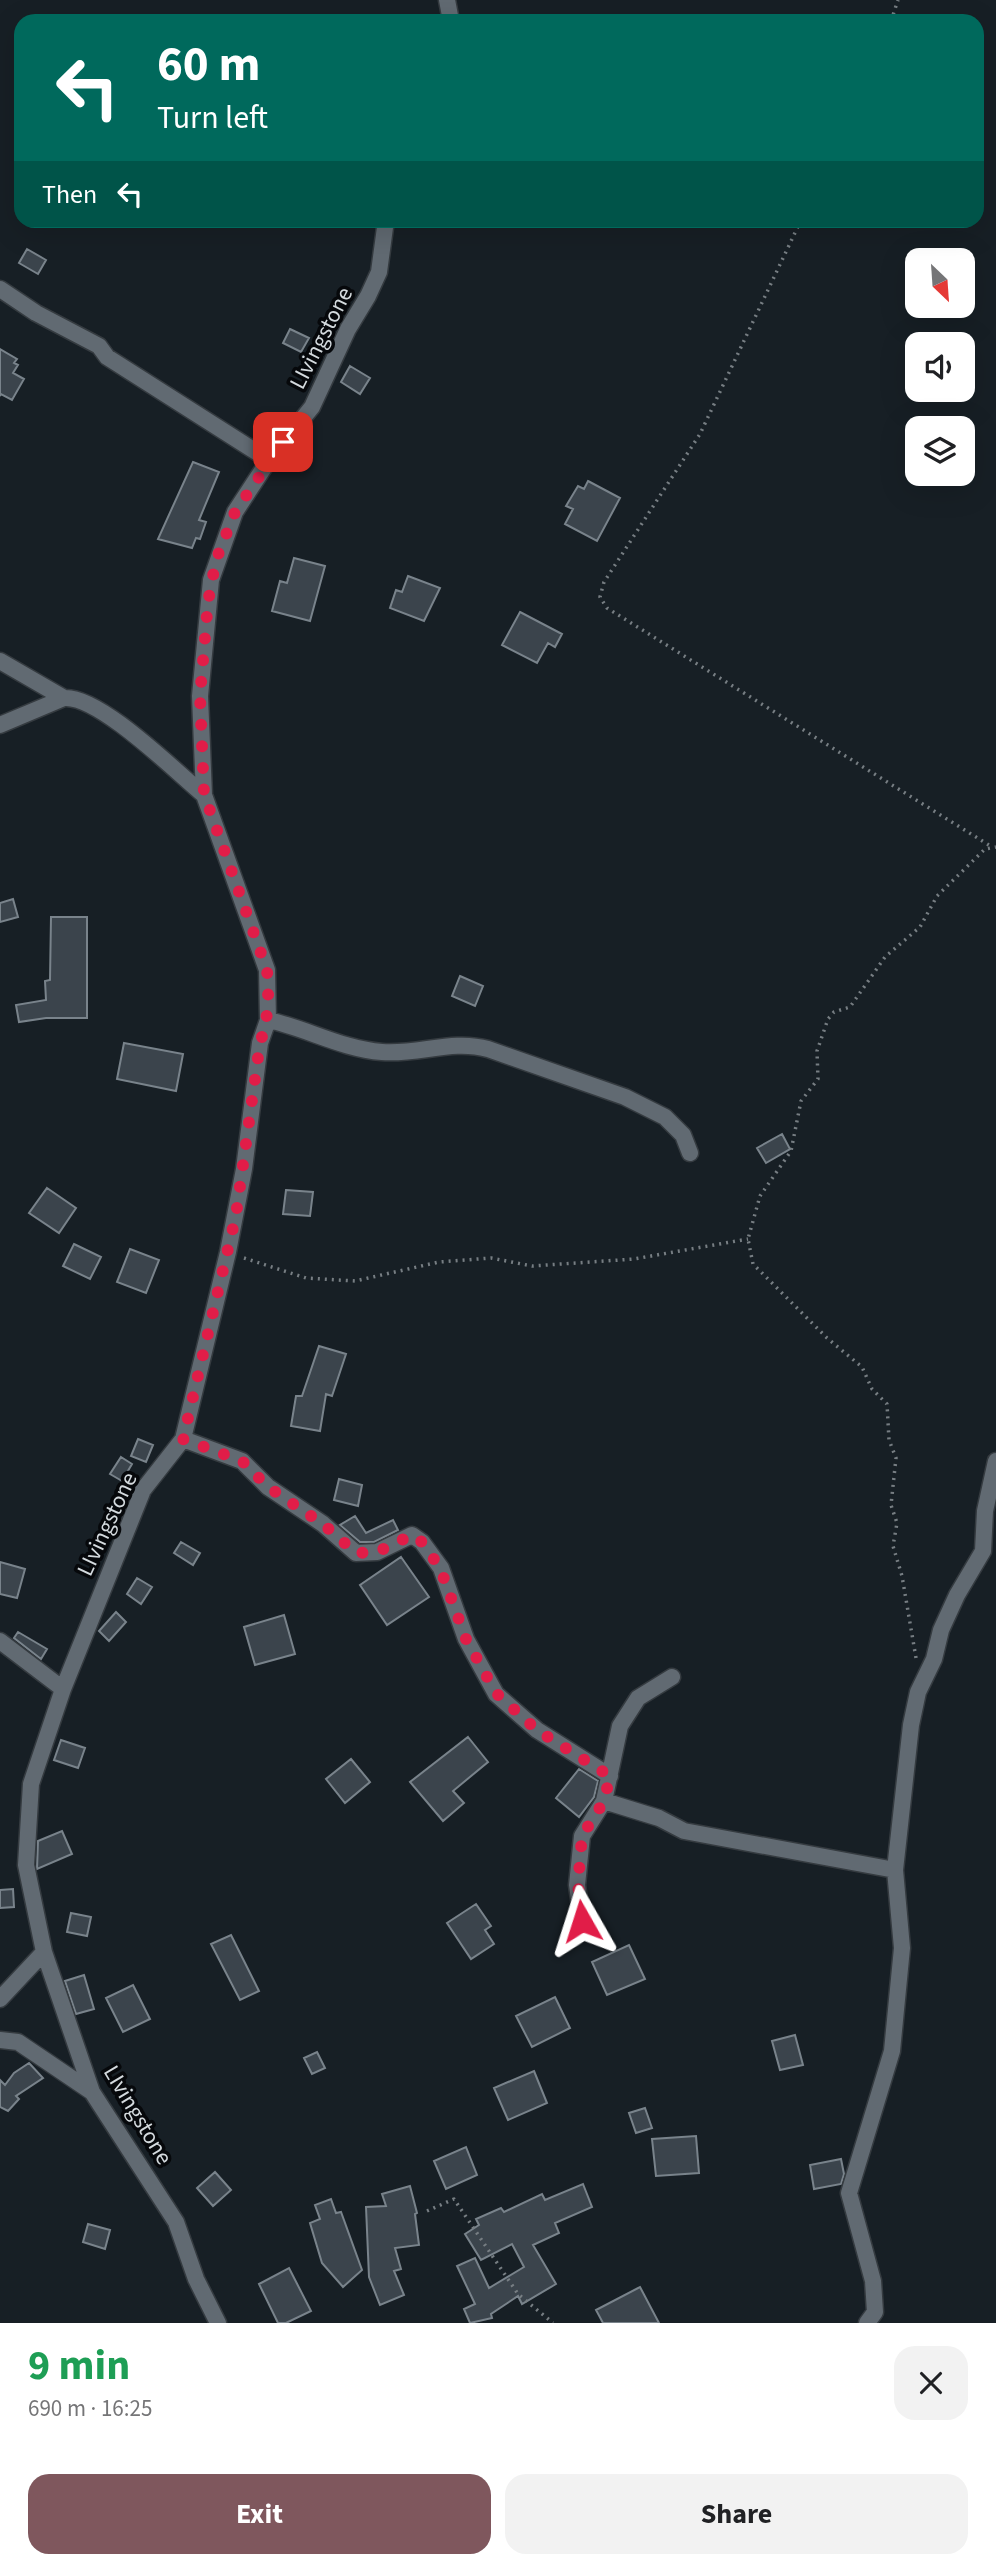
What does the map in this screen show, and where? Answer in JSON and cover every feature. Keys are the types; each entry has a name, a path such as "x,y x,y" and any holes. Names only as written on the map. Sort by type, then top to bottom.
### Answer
{"street":[{"name":"LIvingstone","path":"218,2323 196,2279 176,2222 92,2092 44,1952 26,1865 31,1784 63,1689 143,1490 183,1439 228,1252 244,1169 260,1043 268,1020 267,970 204,794 200,696 211,580 227,528 269,460 312,407 348,329 368,296 379,272 385,248 386,228"},
{"path":"0,289 36,313 99,346 107,357 269,460"},
{"path":"0,661 64,698"},
{"path":"0,725 64,698 75,697 100,710 204,794"},
{"path":"268,1020 378,1052 413,1052 468,1043 488,1048 625,1097 665,1117 683,1135 690,1153"},
{"path":"183,1439 242,1461 268,1487 323,1524 356,1553 377,1552 412,1535 422,1542 440,1568 466,1639 496,1693 537,1730 610,1776"},
{"path":"867,2323 875,2312 873,2281 849,2193 892,2051 902,1948 895,1870 906,1767 918,1692 957,1595 983,1552 985,1511 996,1461"},
{"path":"0,1640 63,1689"},
{"path":"582,1921 578,1885 582,1836 604,1801 620,1726 638,1698 672,1677"},
{"path":"604,1801 659,1818 684,1832 895,1870"},
{"path":"0,1999 44,1952"},
{"path":"0,2040 18,2042 92,2092"}],"path":[{"path":"796,228 699,434 604,582 600,597 607,608 995,847"},
{"path":"918,1692 914,1635 893,1546 897,1523 891,1504 897,1458 889,1440 887,1404 872,1389 862,1367 827,1338 753,1264 748,1240 760,1196 791,1152 801,1101 818,1079 817,1051 828,1019 834,1013 850,1007 885,957 920,927 937,896 965,866 978,859 985,849 995,847"},
{"path":"228,1252 306,1278 355,1281 439,1262 491,1258 531,1266 634,1259 748,1240"},
{"path":"427,2211 454,2199 518,2294 553,2323"}],"building":[{"path":"27,249 46,260 38,274 19,263"},
{"path":"290,329 309,338 301,352 283,343"},
{"path":"0,349 17,359 14,363 18,365 13,373 24,379 12,400 1,394 0,396"},
{"path":"350,366 370,378 360,394 341,382"},
{"path":"193,462 219,472 199,520 206,522 200,539 196,538 192,548 158,539"},
{"path":"588,481 620,498 597,541 565,524 573,509 566,506 578,486 584,489"},
{"path":"294,558 325,566 310,621 272,611 280,581 287,583"},
{"path":"408,576 440,588 424,621 390,608 396,590 402,592"},
{"path":"520,612 562,634 555,647 548,643 537,663 502,645"},
{"path":"13,899 18,917 0,922 0,903"},
{"path":"51,917 87,917 87,1018 46,1018 19,1022 16,1005 46,1000 45,981 50,980"},
{"path":"460,976 483,986 475,1006 452,996"},
{"path":"124,1043 183,1054 176,1091 117,1079"},
{"path":"782,1134 790,1149 766,1163 757,1148"},
{"path":"47,1188 76,1208 59,1233 29,1213"},
{"path":"286,1190 313,1192 310,1216 283,1214"},
{"path":"74,1244 101,1257 90,1279 63,1266"},
{"path":"130,1249 159,1260 146,1293 117,1282"},
{"path":"319,1346 346,1354 332,1396 326,1394 320,1431 291,1426 296,1396 302,1396"},
{"path":"138,1439 153,1445 146,1462 131,1456"},
{"path":"121,1457 132,1464 122,1481 110,1474"},
{"path":"339,1479 362,1485 358,1506 334,1500"},
{"path":"355,1516 366,1533 393,1520 398,1530 374,1542 360,1542 340,1525"},
{"path":"181,1542 200,1553 193,1565 174,1553"},
{"path":"401,1557 429,1597 387,1625 360,1585"},
{"path":"0,1562 25,1569 17,1598 0,1594"},
{"path":"137,1578 152,1587 141,1604 127,1594"},
{"path":"116,1612 126,1622 109,1641 99,1631"},
{"path":"284,1615 295,1654 255,1665 244,1627"},
{"path":"18,1632 47,1649 41,1659 14,1638"},
{"path":"468,1737 488,1762 453,1791 464,1803 443,1821 410,1782"},
{"path":"61,1740 85,1748 78,1768 54,1760"},
{"path":"351,1759 370,1782 345,1803 326,1779"},
{"path":"579,1769 598,1781 594,1797 579,1817 556,1798"},
{"path":"62,1831 72,1854 37,1869 38,1841"},
{"path":"13,1889 14,1907 0,1908 0,1890"},
{"path":"476,1904 491,1926 485,1930 494,1944 471,1959 447,1923"},
{"path":"71,1913 91,1917 87,1936 67,1932"},
{"path":"231,1935 259,1991 240,2000 211,1944"},
{"path":"629,1945 645,1979 607,1995 592,1962"},
{"path":"84,1975 94,2009 76,2014 65,1981"},
{"path":"133,1985 150,2019 123,2032 106,1998"},
{"path":"555,1997 570,2028 532,2047 516,2016"},
{"path":"795,2035 803,2065 780,2070 772,2041"},
{"path":"317,2052 325,2068 312,2074 304,2058"},
{"path":"29,2063 43,2078 16,2096 19,2099 8,2111 0,2107 0,2080 5,2085 14,2073"},
{"path":"534,2071 547,2103 508,2120 494,2088"},
{"path":"645,2108 652,2128 636,2133 629,2113"},
{"path":"696,2136 699,2173 656,2176 652,2139"},
{"path":"466,2147 477,2175 446,2189 434,2161"},
{"path":"841,2159 844,2174 841,2184 814,2189 810,2165"},
{"path":"215,2172 231,2190 213,2206 197,2188"},
{"path":"583,2184 592,2207 555,2223 559,2233 533,2245 556,2284 522,2304 518,2296 491,2314 492,2318 470,2323 464,2309 475,2304 457,2266 475,2258 489,2288 524,2267 512,2244 481,2260 465,2234 479,2225 476,2219 501,2208 504,2212 542,2194 545,2200"},
{"path":"410,2186 417,2213 419,2245 395,2248 401,2269 394,2271 404,2295 380,2305 369,2277 366,2207 386,2206 382,2194"},
{"path":"331,2199 336,2213 341,2212 362,2270 343,2287 322,2263 310,2223 320,2219 315,2205"},
{"path":"88,2224 110,2230 105,2249 83,2242"},
{"path":"289,2268 311,2311 286,2323 278,2323 259,2284"},
{"path":"640,2287 659,2323 603,2323 596,2310"}],"route":[{"path":"283,442 254,481 227,528 211,580 205,631 200,696 204,794 267,970 269,996 268,1020 260,1043 236,1215 183,1439 242,1461 268,1487 323,1524 356,1553 377,1552 412,1535 422,1542 440,1568 466,1639 496,1693 537,1730 610,1776 604,1801 582,1836 578,1885 582,1921"}]}
